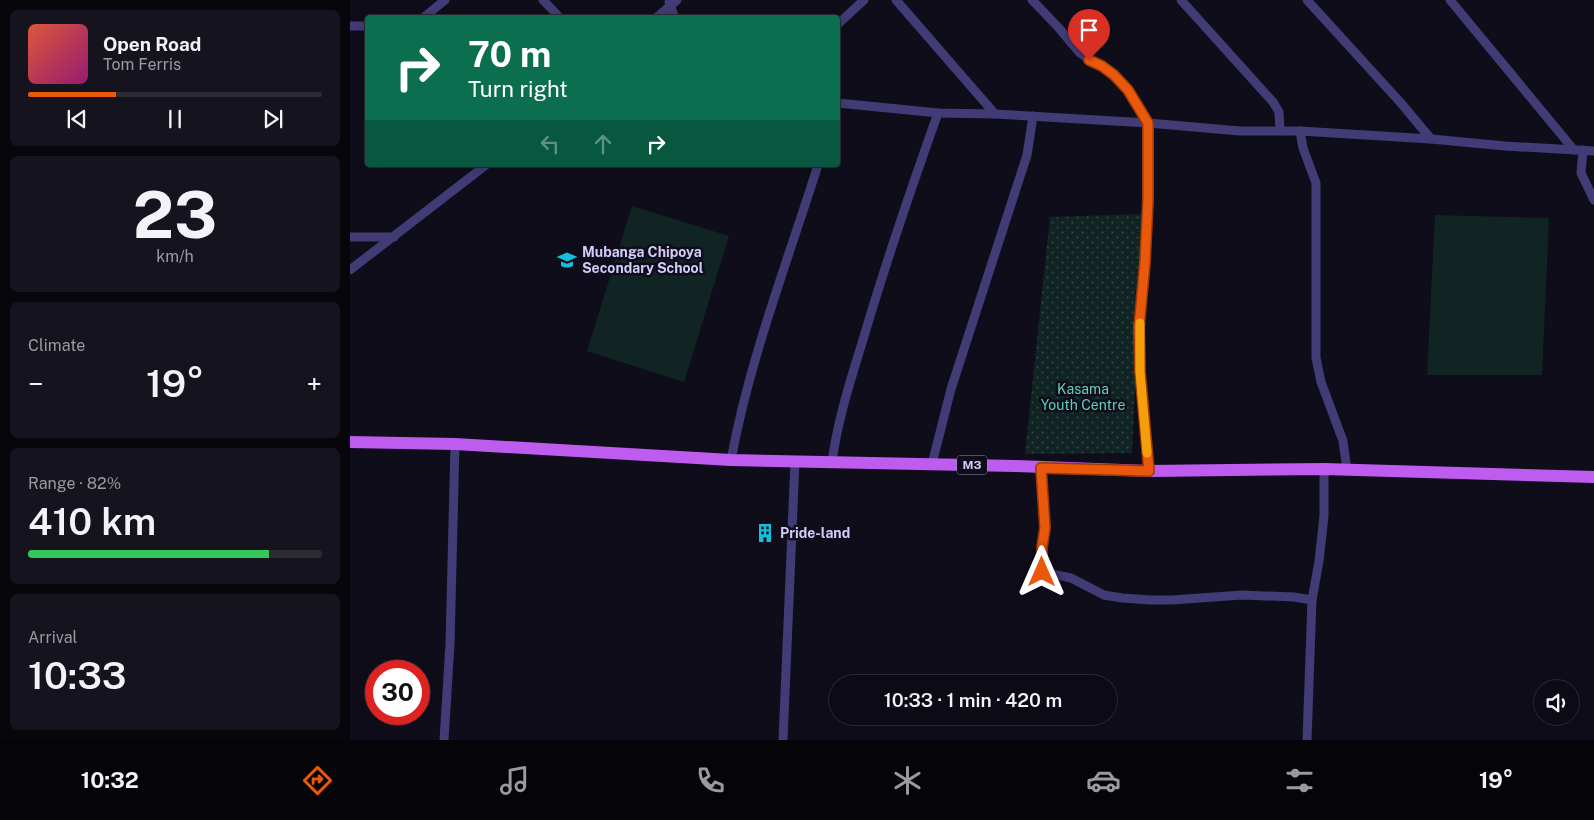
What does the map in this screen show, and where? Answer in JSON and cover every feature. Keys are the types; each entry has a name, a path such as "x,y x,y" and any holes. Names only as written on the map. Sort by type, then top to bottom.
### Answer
{"main road":[{"name":"M3","path":"350,442 455,444 731,460 1149,471 1324,469 1594,477"}],"street":[{"path":"427,15 445,0"},
{"path":"543,0 557,15"},
{"path":"840,22 864,0"},
{"path":"896,0 995,114"},
{"path":"1032,0 1080,52 1114,75 1128,90 1148,123 1148,200 1139,336 1140,372 1149,471"},
{"path":"1181,0 1273,102 1279,112 1280,131"},
{"path":"1307,0 1431,139"},
{"path":"1450,0 1578,150 1581,173 1594,200"},
{"path":"659,15 671,2"},
{"path":"671,2 674,15"},
{"path":"350,26 365,26"},
{"path":"840,103 938,113 1033,116 1240,131 1300,131 1594,151"},
{"path":"832,462 839,417 893,241 938,113"},
{"path":"932,464 951,388 1027,155 1033,116"},
{"path":"1300,131 1303,148 1316,182 1316,358 1321,382 1343,441 1347,470"},
{"path":"350,270 483,167"},
{"path":"731,460 750,376 783,268 817,167"},
{"path":"350,237 394,237"},
{"path":"444,740 450,644 455,444"},
{"path":"783,740 795,461"},
{"path":"1041,468 1045,528 1042,547 1042,572 1071,578 1104,595 1122,598 1172,600 1242,595 1312,600"},
{"path":"1307,740 1312,600 1324,516 1324,469"}],"green space":[{"path":"632,206 729,236 684,382 587,351"},
{"name":"Kasama Youth Centre","path":"1143,214 1132,453 1025,454 1050,217"},
{"path":"1435,215 1549,218 1542,375 1427,375"}],"slow traffic":[{"path":"1140,323 1140,372 1147,453"}],"place":[{"name":"Mubanga Chipoya Secondary School","path":"567,260"},
{"name":"Pride-land","path":"765,533"}],"route":[{"path":"1042,572 1042,547 1045,528 1041,468 1149,471 1140,372 1139,327 1148,200 1148,123 1142,110 1128,90 1114,75 1102,66 1089,60"}]}
